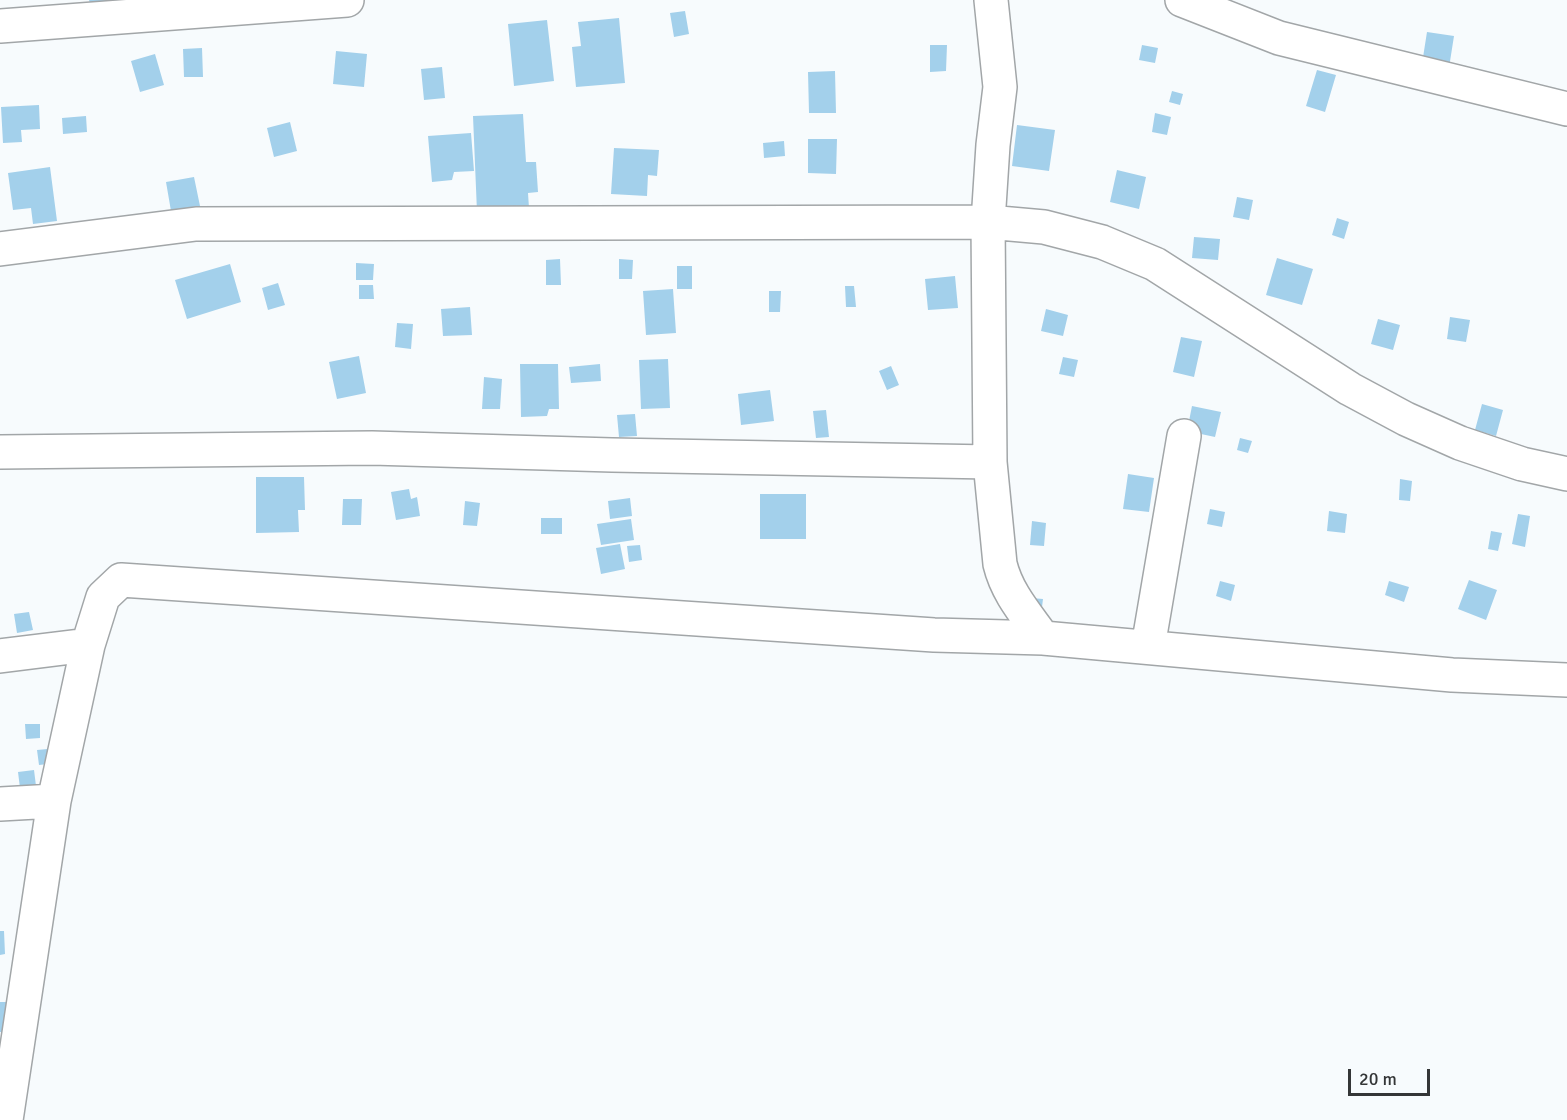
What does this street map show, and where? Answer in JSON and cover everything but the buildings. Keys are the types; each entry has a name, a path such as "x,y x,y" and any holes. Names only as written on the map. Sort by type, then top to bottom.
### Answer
{"street":[{"path":"0,26 348,0"},
{"path":"991,0 1000,87 993,145 988,222 990,462 1003,579 1043,638"},
{"path":"1182,0 1279,38 1567,109"},
{"path":"0,249 196,224 988,222 1044,227 1102,242 1155,264 1350,389 1406,419 1460,443 1521,464 1567,474"},
{"path":"1148,647 1184,436"},
{"path":"0,452 372,448 990,462"},
{"path":"6,1120 13,980 88,645 103,597 121,580 934,635 1043,638 1452,675 1567,680"},
{"path":"0,656 88,645"},
{"path":"0,804 54,801"}]}
